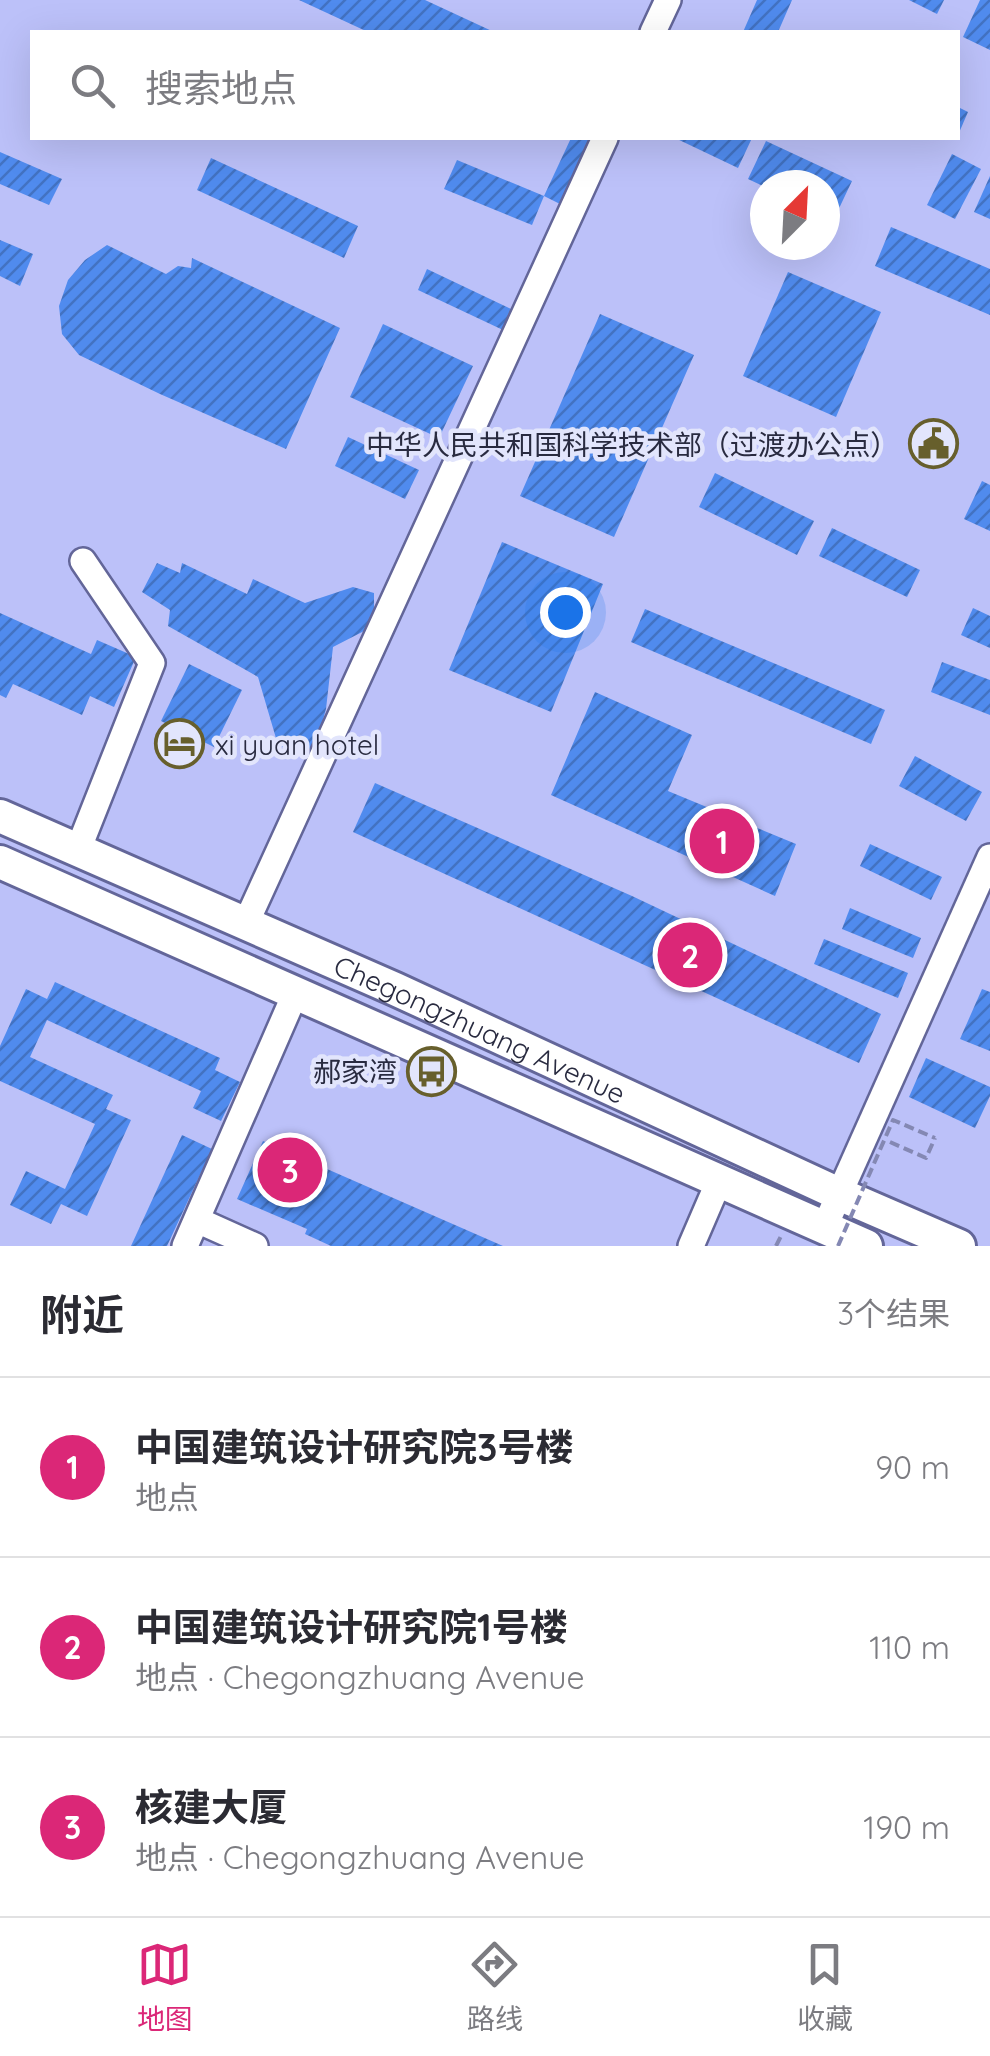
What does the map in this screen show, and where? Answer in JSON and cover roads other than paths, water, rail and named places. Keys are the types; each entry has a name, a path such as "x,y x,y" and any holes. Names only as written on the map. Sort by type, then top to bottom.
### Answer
{"main road":[{"name":"Chegongzhuang Avenue","path":"0,816 396,989 959,1246"},
{"name":"Chegongzhuang Avenue","path":"0,862 719,1181 831,1236 866,1246"}],"street":[{"path":"654,30 668,0"},
{"path":"246,922 604,140"},
{"path":"78,850 152,664 83,560"},
{"path":"831,1236 839,1194 990,857"},
{"path":"185,1246 296,994"},
{"path":"691,1246 719,1181"},
{"path":"197,1220 255,1246"}],"place":[{"name":"中华人民共和国科学技术部（过渡办公点）","path":"933,444"},
{"name":"xi yuan hotel","path":"180,744"},
{"name":"中国建筑设计研究院3号楼","path":"722,841"},
{"name":"中国建筑设计研究院1号楼","path":"690,955"},
{"name":"郝家湾","path":"432,1071"},
{"name":"核建大厦","path":"290,1170"}]}
